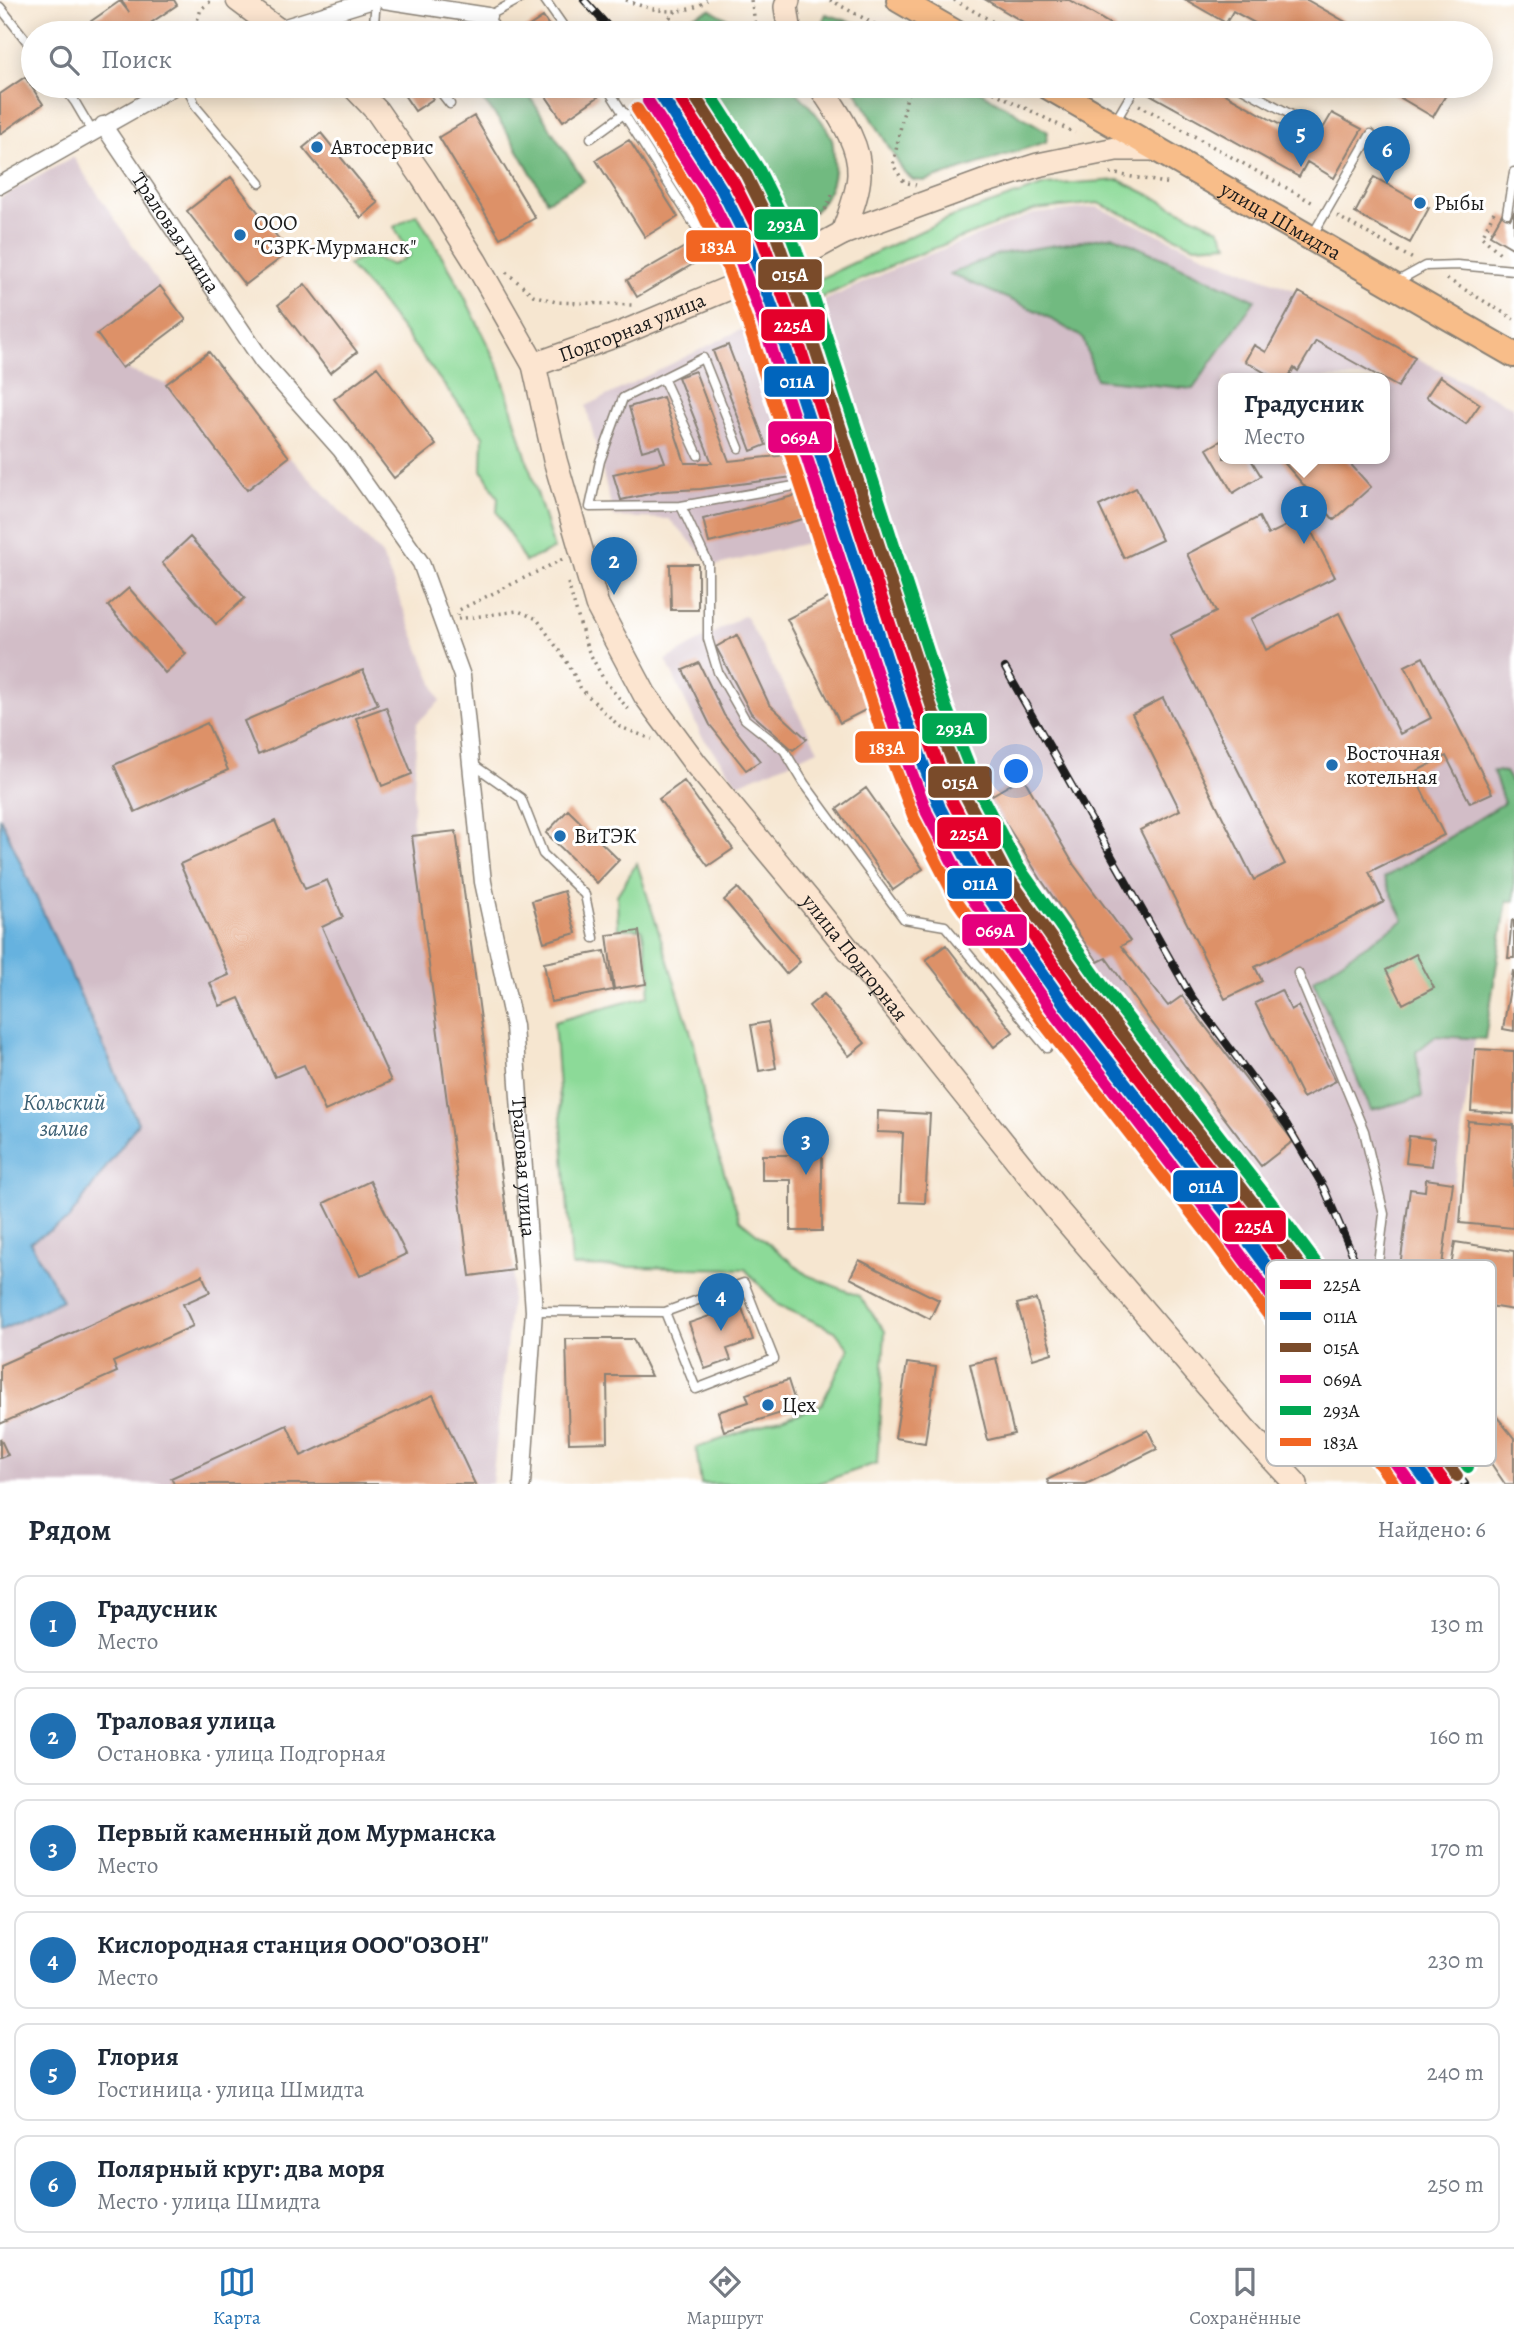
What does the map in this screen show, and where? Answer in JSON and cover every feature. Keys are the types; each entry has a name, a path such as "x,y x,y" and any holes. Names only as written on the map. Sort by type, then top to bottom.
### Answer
{"main road":[{"path":"238,0 262,21"},
{"path":"788,0 788,21"},
{"path":"899,0 935,21"},
{"path":"355,98 377,111 423,178 475,261 534,365"},
{"path":"827,98 858,157 860,174 857,191 843,233"},
{"name":"улица Шмидта","path":"1067,98 1514,355"},
{"name":"Подгорная улица","path":"534,365 784,265 843,233 983,182 1038,165 1116,149 1157,149"},
{"name":"улица Подгорная","path":"534,365 555,460 580,509 597,605 645,695 695,763 1066,1220 1266,1452"},
{"name":"улица Подгорная","path":"1279,1466 1296,1484"}],"street":[{"path":"309,21 375,0"},
{"path":"384,0 488,16"},
{"path":"0,185 153,98"},
{"name":"Траловая улица","path":"98,128 263,362 341,450 421,563 462,676 483,883 514,1026 534,1311 522,1484"}],"lane":[{"path":"374,21 375,0"},
{"path":"491,21 488,16 518,0"},
{"path":"545,0 560,21"},
{"path":"0,7 21,34"},
{"path":"72,98 98,128"},
{"path":"192,98 196,107 260,183"},
{"path":"445,98 450,104"},
{"path":"614,98 696,227"},
{"path":"1113,124 1128,98"},
{"path":"1260,98 1314,127"},
{"path":"591,138 625,113"},
{"path":"1311,239 1371,134"},
{"path":"1507,213 1514,172"},
{"path":"1391,285 1424,266 1457,265 1514,270"},
{"path":"739,448 703,358 624,398 580,509 681,506 800,485"},
{"path":"663,378 698,455"},
{"path":"681,506 708,563 708,639 718,672 745,719 784,750 804,783 904,919 945,926 1047,1048"},
{"path":"470,763 521,798 543,854 585,895 594,938"},
{"path":"1298,972 1364,1131 1384,1214 1378,1260"},
{"path":"534,1311 665,1312 744,1283 774,1359 696,1389 665,1312"}],"path":[{"path":"197,21 201,9 212,0"},
{"path":"626,0 651,10 695,9 707,0"},
{"path":"751,0 755,21"},
{"path":"830,0 869,21"},
{"path":"954,0 992,21"},
{"path":"666,21 677,10"},
{"path":"75,102 82,98"},
{"path":"907,98 893,165 904,182 918,186"},
{"path":"1005,98 1075,133"},
{"path":"1128,98 1514,319"},
{"path":"1101,173 1115,173 1182,186"},
{"path":"795,236 826,208 837,186"},
{"path":"1506,259 1482,237 1494,210 1511,192"},
{"path":"708,230 734,264"},
{"path":"500,264 533,295 556,302 635,305"},
{"path":"562,559 565,571"},
{"path":"459,610 550,564"},
{"path":"567,582 587,648 604,680 636,719"},
{"path":"458,619 518,611 537,619 569,665 581,689 620,727 652,739 644,729"}],"shaded area":[{"path":"73,157 160,286 97,335 122,368 166,384 246,489 289,457 382,555 440,701 417,723 412,836 470,1276 514,1270 492,1484 0,1484 0,1331 62,1299 30,1242 68,1220 138,1123 0,817 0,198"},
{"path":"1097,207 1212,258 1299,292 1266,352 1254,345 1245,361 1265,373 1218,373 1218,464 1390,464 1390,382 1398,386 1415,357 1514,408 1514,819 1485,969 1443,1260 1294,1260 1085,994 972,824 821,302 907,263 1033,214"},
{"path":"744,328 798,451 827,538 714,566 669,519 614,517 586,406"},
{"path":"1316,341 1373,373 1291,373 1294,368 1299,370"},
{"path":"745,615 818,750 738,784 701,735 666,660"}],"green space":[{"path":"710,9 731,21 671,21 675,17 691,17"},
{"path":"826,14 848,21 823,21"},
{"path":"480,98 531,98 584,181 547,201 489,107"},
{"path":"691,98 802,98 828,131 833,142 834,158 831,185 809,217 776,242"},
{"path":"860,98 991,98 1048,132 1046,142 925,181 913,180 903,171"},
{"path":"1119,180 1219,229 1228,244 1195,246 1098,203 1034,210 904,260 809,303 804,286 949,218 1045,185"},
{"path":"417,214 459,285 500,370 554,549 525,562 497,512 498,498 482,470 483,436 376,296 348,265 367,255 392,265 410,255 394,227"},
{"path":"1114,236 1255,300 1193,389 1096,379 1083,338 1039,312 950,274 998,254"},
{"path":"1493,771 1505,772 1514,786 1514,901 1507,901 1485,1039 1436,1036 1416,1052 1422,1097 1371,1110 1313,980 1404,920 1384,878 1504,803"},
{"path":"637,863 694,1043 710,1130 740,1220 807,1275 859,1296 885,1331 877,1463 816,1484 701,1484 696,1448 821,1405 849,1349 835,1331 778,1305 745,1269 572,1266 554,1022 648,996 651,978 642,929 618,929 617,895"}],"water":[{"name":"Кольский залив","path":"0,817 138,1123 68,1220 30,1242 62,1300 0,1331"}],"building":[{"path":"121,0 174,0 177,5 154,21 91,21 120,1 129,12"},
{"path":"986,0 1069,0 1105,21 1022,21"},
{"path":"1186,0 1307,0 1344,21 1251,21 1233,11 1227,21 1223,21"},
{"path":"21,80 21,98 39,98 43,104 0,134 0,94"},
{"path":"406,98 432,98 433,99 415,111"},
{"path":"547,98 597,98 563,121"},
{"path":"1157,98 1232,98 1314,144 1332,113 1362,129 1334,178 1307,162 1299,177"},
{"path":"1401,98 1444,98 1433,117"},
{"path":"474,116 535,218 500,238 439,137"},
{"path":"321,133 378,203 361,218 303,148"},
{"path":"629,140 678,217 645,237 596,160"},
{"name":"ООО \"СЗРК-Мурманск\"","path":"231,177 289,252 245,285 187,211"},
{"path":"1374,177 1429,208 1410,243 1355,213"},
{"path":"1514,212 1514,249 1490,235 1502,214 1510,219"},
{"path":"690,244 700,260 637,297 627,280"},
{"path":"305,284 357,352 330,373 278,305"},
{"path":"160,286 186,320 122,368 97,334"},
{"path":"1299,292 1415,357 1398,387 1390,383 1390,373 1373,373 1316,341 1298,371 1294,368 1291,373 1265,373 1245,361 1254,345 1266,352"},
{"path":"728,345 766,445 751,451 713,351"},
{"path":"209,352 289,457 247,490 166,384"},
{"path":"377,367 436,445 394,478 334,399"},
{"path":"695,371 729,461 797,454 801,476 701,489 663,491 621,500 613,474 665,462 659,446 642,451 629,407 663,397 685,463 712,463 678,377"},
{"path":"1440,376 1480,404 1466,424 1426,397"},
{"path":"1218,443 1218,464 1254,464 1261,476 1233,493 1207,449"},
{"path":"1285,464 1350,464 1371,487 1334,520"},
{"path":"1136,488 1162,540 1124,558 1099,506"},
{"path":"809,492 815,516 709,543 703,519"},
{"name":"Восточная котельная","path":"1259,517 1268,535 1304,517 1335,577 1251,619 1266,650 1339,613 1400,734 1431,718 1405,666 1423,657 1492,793 1470,803 1446,756 1413,773 1444,835 1369,872 1384,902 1255,967 1262,981 1225,999 1140,830 1180,810 1132,714 1163,698 1254,880 1285,864 1170,635 1216,612 1187,554"},
{"path":"190,537 245,598 216,624 162,563"},
{"path":"670,564 698,564 698,610 671,610"},
{"path":"129,588 186,654 165,673 108,606"},
{"path":"834,595 887,699 840,723 787,619"},
{"path":"737,635 769,704 807,739 793,750 751,713 716,647"},
{"path":"699,663 724,715 760,761 746,770 710,725 683,670"},
{"path":"363,670 378,704 258,755 244,721"},
{"path":"386,707 412,774 382,786 356,718"},
{"path":"207,723 228,770 135,812 114,765"},
{"path":"1023,777 1074,865 1130,941 1121,946 1168,1006 1182,996 1293,1141 1261,1166 1106,958 1098,962 989,797"},
{"path":"684,781 733,849 708,866 659,799"},
{"path":"866,788 923,869 893,890 837,809"},
{"path":"568,810 619,860 597,883 546,833"},
{"path":"275,821 305,889 327,880 343,917 322,927 391,1081 325,1111 304,1065 275,1077 239,998 220,1006 210,983 229,975 180,864"},
{"path":"456,831 514,1270 470,1276 412,836"},
{"path":"738,888 800,962 786,974 724,900"},
{"path":"564,891 576,933 544,942 532,901"},
{"path":"1512,920 1514,958 1508,958"},
{"path":"639,931 646,984 614,989 607,935"},
{"path":"946,945 1013,1032 994,1047 926,960"},
{"path":"605,951 613,990 551,1002 544,963"},
{"path":"1416,954 1434,988 1403,1004 1386,970"},
{"path":"1514,971 1514,1031 1503,1029"},
{"path":"1281,990 1291,1010 1298,1006 1336,1081 1303,1098 1255,1003"},
{"path":"824,994 865,1043 849,1056 809,1006"},
{"path":"768,1022 776,1068 759,1071 751,1025"},
{"path":"1475,1049 1514,1051 1514,1114 1471,1111"},
{"path":"878,1111 930,1114 925,1203 900,1202 903,1133 877,1132"},
{"path":"1468,1121 1514,1125 1513,1228 1460,1223"},
{"path":"792,1135 822,1136 822,1231 791,1231 791,1180 762,1180 762,1155 792,1155"},
{"path":"1409,1136 1435,1139 1432,1166 1406,1163"},
{"path":"1426,1179 1453,1183 1443,1260 1401,1260 1410,1189 1425,1191"},
{"path":"370,1181 406,1254 360,1276 324,1203"},
{"path":"1455,1242 1514,1251 1514,1310 1496,1307 1496,1260 1452,1260"},
{"path":"859,1260 939,1300 930,1319 850,1278"},
{"path":"202,1275 210,1292 183,1304 193,1326 113,1362 117,1372 0,1424 0,1365"},
{"path":"1036,1299 1052,1353 1033,1359 1017,1304"},
{"path":"741,1305 753,1340 727,1349 731,1360 705,1369 689,1323"},
{"path":"566,1339 633,1339 651,1376 607,1376 608,1442 569,1443"},
{"path":"996,1358 1014,1434 988,1440 970,1364"},
{"path":"907,1363 936,1367 925,1443 895,1438"},
{"name":"Цех","path":"788,1380 797,1408 724,1431 718,1412 749,1402 746,1394"},
{"path":"433,1395 475,1484 174,1484 171,1478 287,1425 301,1456"},
{"path":"1496,1416 1514,1438 1514,1484 1505,1484 1493,1466 1496,1466"},
{"path":"1148,1430 1157,1449 1086,1484 1049,1484 1047,1480"},
{"path":"0,1438 8,1455 0,1458"}],"railway":[{"path":"584,0 603,21"},
{"path":"665,98 724,189 751,243 908,721 942,808 983,887 1068,1006 1266,1263"},
{"path":"1005,668 1191,996 1287,1125 1324,1188 1355,1260"},
{"path":"1418,1466 1431,1484"},
{"path":"1451,1466 1465,1484"}],"transit line":[{"name":"011А","path":"663,98 722,190 749,244 774,312 907,721 940,808 982,888 1067,1008 1266,1265"},
{"name":"225А","path":"680,98 734,183 762,238 920,716 953,803 994,881 1078,999 1279,1260"},
{"name":"015А","path":"696,98 746,175 775,233 933,711 966,797 1006,874 1089,991 1296,1260"},
{"name":"293А","path":"713,98 758,168 788,228 814,298 946,707 979,791 1018,866 1100,982 1314,1260"},
{"name":"069А","path":"648,101 710,197 736,249 761,316 894,726 927,813 969,894 1056,1016 1266,1289"},
{"name":"183А","path":"637,109 698,204 723,255 881,731 914,818 957,901 1045,1025 1266,1312"},
{"name":"183А","path":"1381,1466 1394,1484"},
{"name":"069А","path":"1398,1466 1411,1484"},
{"name":"011А","path":"1416,1466 1429,1484"},
{"name":"225А","path":"1433,1466 1446,1484"},
{"name":"015А","path":"1450,1466 1457,1476"}],"place":[{"name":"Автосервис","path":"317,147"},
{"name":"Глория","path":"1301,167"},
{"name":"Полярный круг: два моря","path":"1387,184"},
{"name":"Рыбы","path":"1420,203"},
{"name":"ООО \"СЗРК-Мурманск\"","path":"240,235"},
{"name":"Градусник","path":"1304,544"},
{"name":"Траловая улица","path":"614,595"},
{"name":"Восточная котельная","path":"1332,765"},
{"name":"ВиТЭК","path":"560,836"},
{"name":"Первый каменный дом Мурманска","path":"806,1175"},
{"name":"Кислородная станция ООО\"ОЗОН\"","path":"721,1331"},
{"name":"Цех","path":"768,1405"}]}
